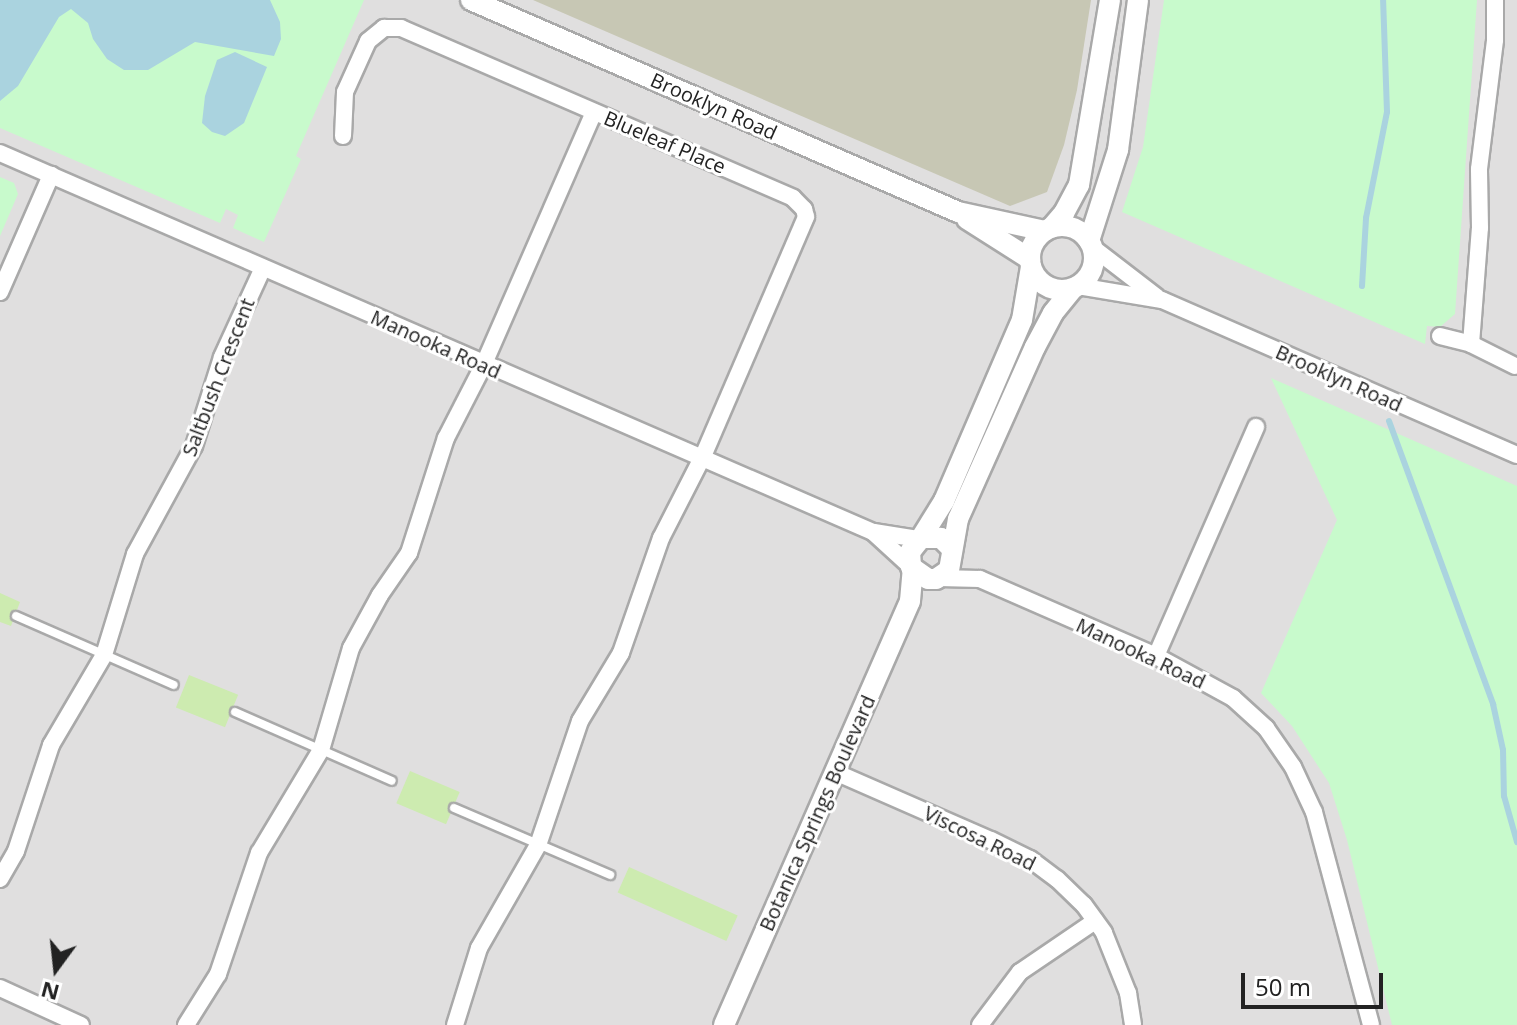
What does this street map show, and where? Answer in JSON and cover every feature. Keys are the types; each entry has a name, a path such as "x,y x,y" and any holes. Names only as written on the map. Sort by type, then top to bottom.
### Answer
{"street":[{"name":"Brooklyn Road","path":"471,0 958,212 1030,263"},
{"path":"1110,0 1079,185 1064,213 1033,243 1022,320 944,501 910,552 912,568 920,577 937,579 949,570 958,519 1035,347 1053,313 1090,273 1091,244 1118,150 1138,0"},
{"path":"1471,344 1480,228 1479,169 1495,40 1495,0"},
{"name":"Blueleaf Place","path":"343,136 345,92 368,41 375,32 392,27 793,198 804,209 804,227 702,458"},
{"path":"186,1025 218,974 259,853 321,750 351,648 380,595 409,553 446,438 483,366 594,112"},
{"name":"Manooka Road","path":"0,153 483,366 873,532 920,539"},
{"path":"0,292 51,175"},
{"name":"Brooklyn Road","path":"958,212 1048,229"},
{"path":"1048,229 1072,228 1091,244"},
{"name":"Brooklyn Road","path":"1091,244 1162,300 1517,455"},
{"path":"1030,263 1043,284 1052,289 1076,287"},
{"name":"Saltbush Crescent","path":"0,879 16,851 51,745 104,655 135,554 194,446 222,357 263,268"},
{"name":"Brooklyn Road","path":"1076,287 1162,300"},
{"path":"1440,336 1471,344 1515,366"},
{"path":"1156,656 1256,427"},
{"path":"455,1025 479,948 538,845 580,721 621,653 661,538 702,458"},
{"name":"Manooka Road","path":"873,532 912,568"},
{"path":"920,539 941,538 952,550"},
{"name":"Manooka Road","path":"952,550 980,579 1156,656 1233,698 1266,728 1293,767 1314,812 1327,851 1371,1025"},
{"name":"Botanica Springs Boulevard","path":"724,1025 910,601 912,568"},
{"name":"Manooka Road","path":"937,579 980,579"},
{"name":"Botanica Springs Boulevard","path":"910,601 937,579"},
{"name":"Viscosa Road","path":"835,772 1030,859 1057,879 1095,921 1118,963 1133,1025"},
{"path":"980,1025 1020,972 1095,921"},
{"path":"0,988 81,1025"}],"lane":[{"path":"16,616 174,685"},
{"path":"235,712 392,781"},
{"path":"454,808 610,875"}],"shaded area":[{"path":"0,0 1517,0 1517,1025 0,1025"},
{"path":"533,0 1091,0 1077,90 1064,145 1047,192 1010,206"}],"green space":[{"path":"0,0 364,0 296,156 301,159 264,242 233,228 238,215 226,209 220,223 0,128"},
{"path":"1164,0 1477,0 1455,314 1440,327 1427,326 1425,344 1122,212 1143,147"},
{"path":"0,177 14,183 18,194 0,236"},
{"path":"1271,378 1517,486 1517,1025 1392,1025 1347,840 1329,783 1292,726 1261,693 1337,520"},
{"path":"0,593 20,602 11,626 0,622"},
{"path":"189,675 238,695 225,727 176,707"},
{"path":"410,771 460,792 446,824 396,803"},
{"path":"629,867 738,915 726,941 618,893"}],"water":[{"path":"0,0 270,0 280,22 281,39 274,56 195,42 148,70 124,70 107,59 93,39 88,23 71,9 59,17 18,86 0,101"},
{"path":"235,52 267,67 244,123 225,136 212,132 202,123 205,96 217,60"}],"waterway":[{"path":"1362,286 1366,218 1387,112 1383,0"},
{"path":"1389,421 1493,704 1503,750 1504,796 1517,842"}]}
